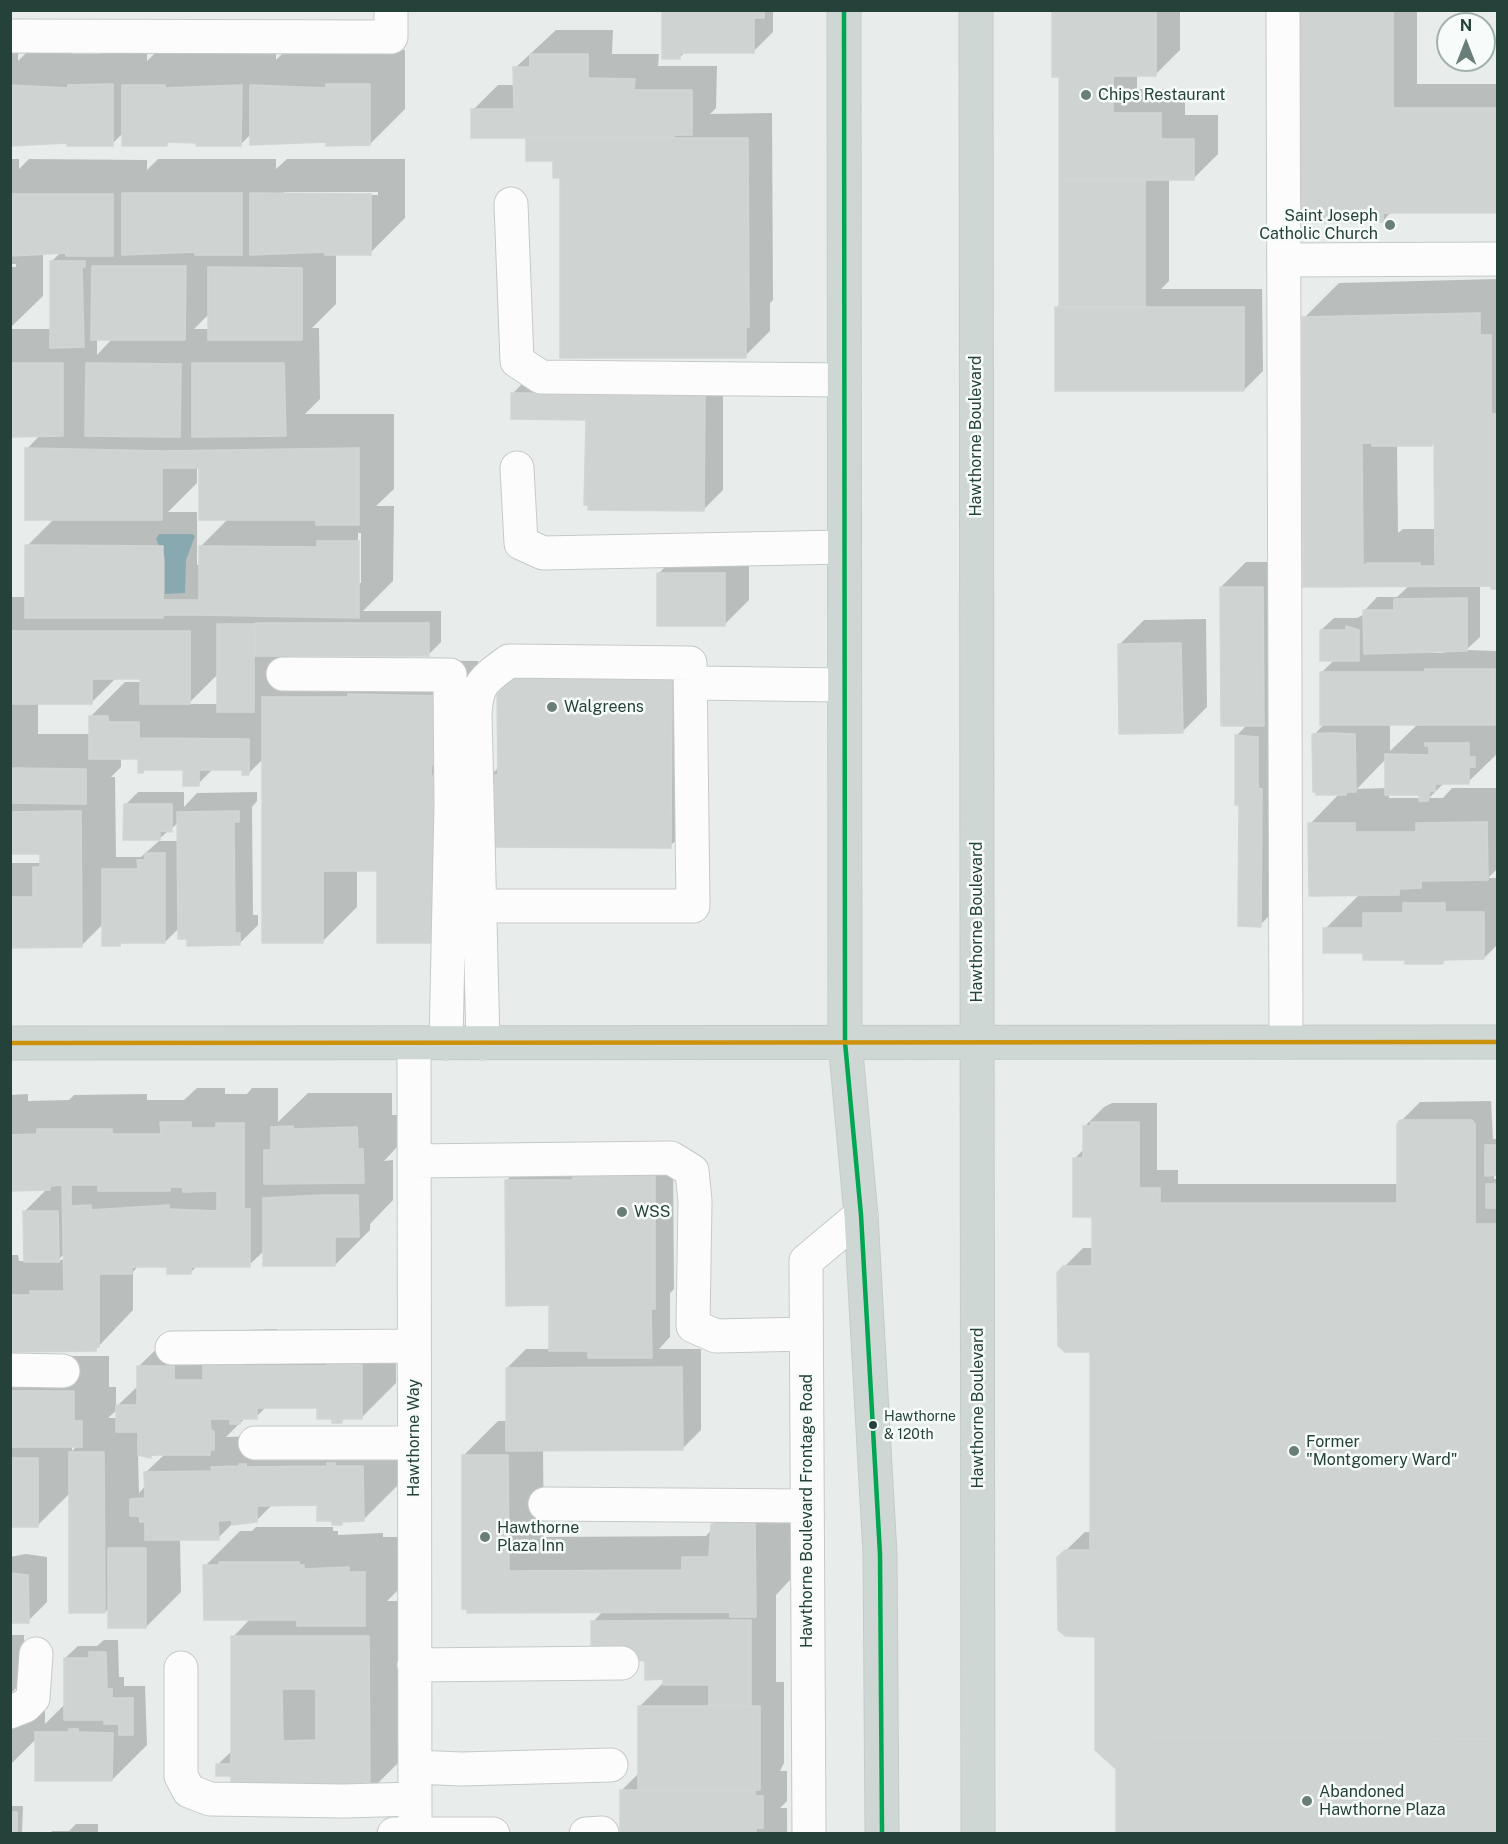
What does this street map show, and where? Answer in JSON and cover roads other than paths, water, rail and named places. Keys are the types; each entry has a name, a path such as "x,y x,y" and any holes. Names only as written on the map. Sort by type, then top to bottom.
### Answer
{"main road":[{"path":"844,10 845,1042 861,1215 880,1554 882,1833"},
{"name":"Hawthorne Boulevard","path":"976,10 978,1833"},
{"path":"10,1043 1497,1042"}],"street":[{"path":"1282,10 1286,1042"},
{"path":"10,36 391,24"},
{"path":"511,204 517,361 541,377 590,380 844,380"},
{"path":"1284,260 1497,259"},
{"path":"517,468 521,543 543,554 844,547"},
{"path":"478,906 693,906 690,663 509,661 484,678 476,696 478,906 483,1042"},
{"path":"283,674 450,675 451,806 446,1042"},
{"path":"691,683 844,685"},
{"name":"Hawthorne Way","path":"408,1833 415,1799 414,1042"},
{"path":"414,1161 671,1158 692,1171 695,1201 693,1326 716,1336 806,1334"},
{"name":"Hawthorne Boulevard Frontage Road","path":"809,1833 806,1261 861,1215"},
{"path":"172,1348 414,1346"},
{"path":"10,1371 63,1371"},
{"path":"255,1443 414,1443"},
{"path":"545,1504 807,1506"},
{"path":"10,1712 25,1707 33,1698 36,1654"},
{"path":"414,1665 622,1663"},
{"path":"181,1668 181,1776 189,1791 210,1799 344,1801 415,1799"},
{"path":"415,1767 461,1769 611,1765"},
{"path":"408,1833 493,1833"},
{"path":"586,1833 602,1833"}],"water":[{"path":"159,534 192,534 195,536 186,560 185,593 165,594 165,558 156,539"}],"place":[{"name":"Chips Restaurant","path":"1086,95"},
{"name":"Saint Joseph Catholic Church","path":"1390,225"},
{"name":"Walgreens","path":"552,707"},
{"name":"WSS","path":"622,1212"},
{"name":"Hawthorne & 120th","path":"873,1425"},
{"name":"Former \"Montgomery Ward\"","path":"1294,1451"},
{"name":"Hawthorne Plaza Inn","path":"485,1537"},
{"name":"Abandoned Hawthorne Plaza","path":"1307,1801"}]}
